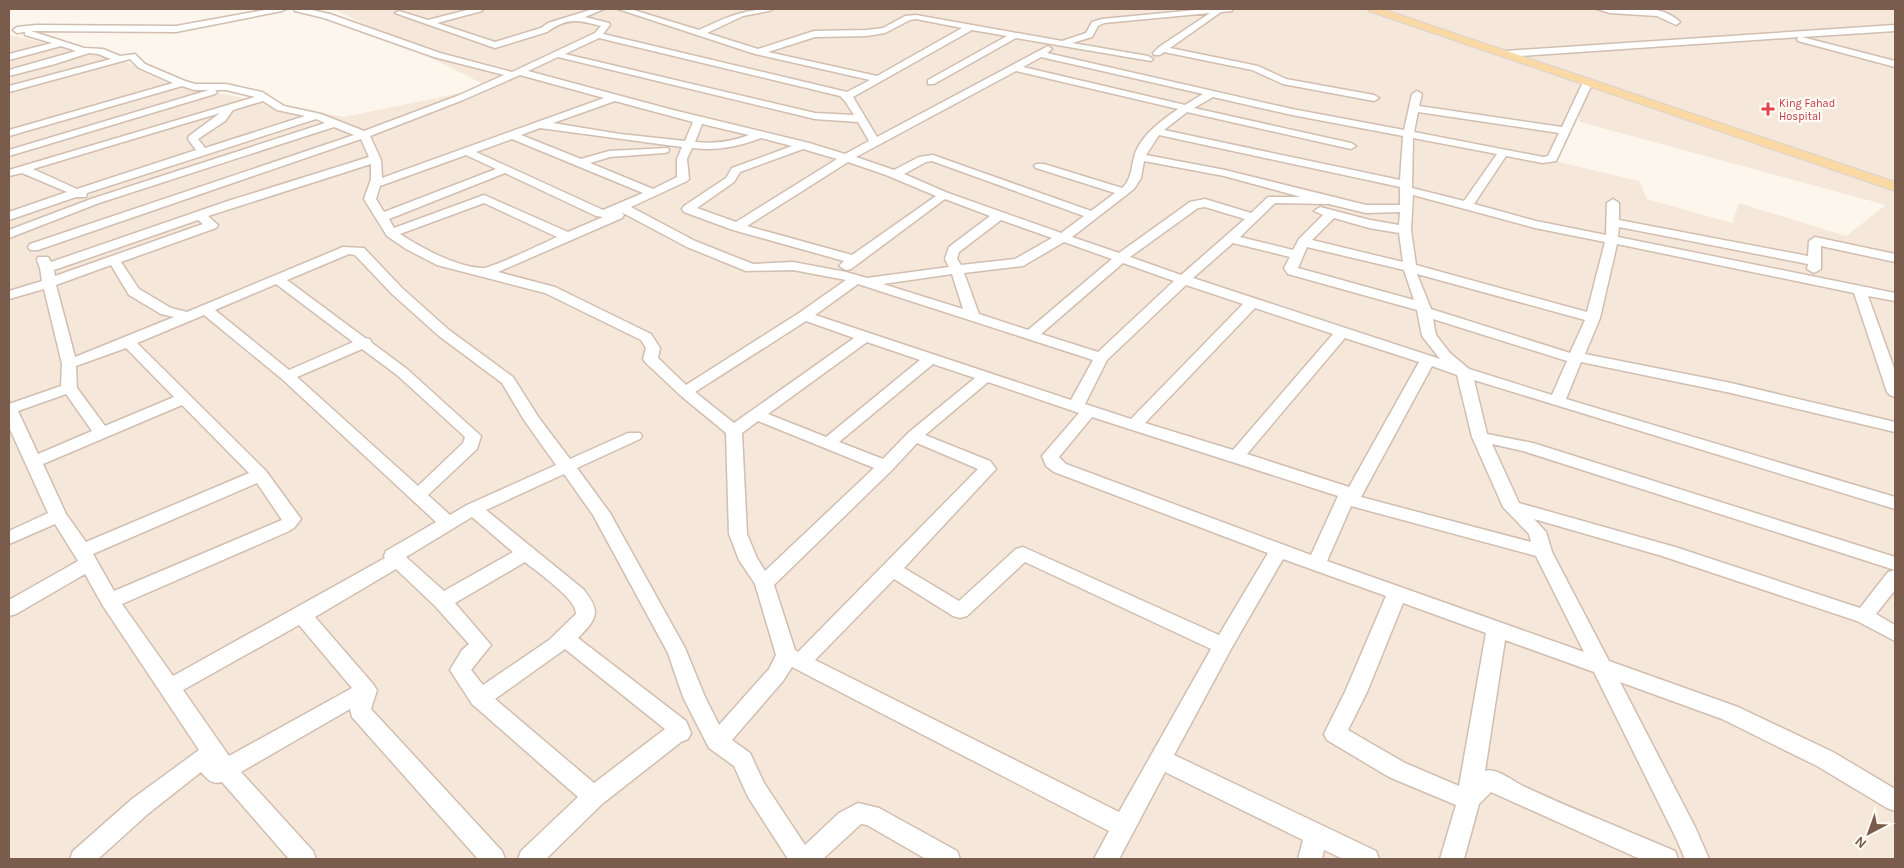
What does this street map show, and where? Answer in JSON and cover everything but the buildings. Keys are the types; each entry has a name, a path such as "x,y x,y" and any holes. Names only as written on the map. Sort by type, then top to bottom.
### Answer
{"main road":[{"path":"1373,9 1895,181"},
{"path":"1385,9 1588,82 1895,187"}],"street":[{"path":"13,28 176,29 282,9"},
{"path":"298,9 327,16 436,55 805,145 896,174 999,216 1183,280 1464,372 1895,503"},
{"path":"430,22 478,9"},
{"path":"399,13 495,45 544,30 551,25 600,9"},
{"path":"622,9 641,11 758,52 879,79"},
{"path":"700,33 741,14 769,9"},
{"path":"1133,9 1191,12"},
{"path":"738,227 845,158 1059,43 1089,35 1095,24 1102,21 1229,9"},
{"path":"1601,9 1640,10 1660,14 1676,22"},
{"path":"1101,88 1128,73 1219,11"},
{"path":"34,247 364,135 516,74 598,35 606,25 578,17"},
{"path":"758,52 814,34 867,33 885,30 913,17 954,19 970,27 1148,59"},
{"path":"598,35 848,96 970,27"},
{"path":"13,28 84,51 100,51 119,59"},
{"path":"1510,53 1895,28"},
{"path":"931,82 1015,35"},
{"path":"1787,35 1895,64"},
{"path":"9,49 48,39"},
{"path":"9,57 60,44"},
{"path":"1162,49 1254,68 1283,81 1374,98"},
{"path":"1844,50 1895,57"},
{"path":"9,73 52,62 84,51"},
{"path":"555,54 815,116 862,119"},
{"path":"1039,54 1292,112 1359,137"},
{"path":"9,89 132,56 142,66 182,83 206,88 226,87 247,93 259,94 281,108 317,116 364,135 378,166 379,174 370,199 391,233 410,246 442,262 550,290 646,337 653,348 650,359 685,392 734,431 738,534 748,560 764,583 793,658 1123,826"},
{"path":"778,80 813,64"},
{"path":"1015,68 1230,120 1359,137 1408,135 1543,160 1552,159 1588,82"},
{"path":"9,133 182,83"},
{"path":"9,153 226,87"},
{"path":"685,392 861,281 1018,263 1062,238 1124,192 1135,181 1142,149 1156,131 1185,108 1212,93"},
{"path":"1416,94 1408,135 1405,230 1411,268 1428,336 1464,372 1480,437 1512,507 1537,532 1543,552 1600,668 1687,835 1696,859"},
{"path":"848,96 875,142"},
{"path":"9,173 264,97"},
{"path":"376,184 614,98"},
{"path":"1201,99 1230,120"},
{"path":"202,152 193,139 194,136 221,119 230,107"},
{"path":"1414,108 1565,131"},
{"path":"9,216 123,177 317,116"},
{"path":"483,274 568,237 683,179 682,159 699,120"},
{"path":"1230,120 1224,126 1223,133 1231,146"},
{"path":"11,232 95,201 335,123"},
{"path":"535,126 565,127 687,146 725,146 762,136"},
{"path":"1156,131 1338,170 1406,194 1467,205 1535,224 1895,297"},
{"path":"512,135 653,193"},
{"path":"1338,170 1347,159 1359,137"},
{"path":"805,145 736,170 730,180 688,209 738,227 854,260"},
{"path":"580,163 619,153 687,146"},
{"path":"466,151 603,214 624,209 691,244 751,268 793,266 816,272 835,274 1101,358"},
{"path":"1467,205 1503,152"},
{"path":"1141,156 1225,173 1326,201 1366,209 1406,194"},
{"path":"896,174 923,159 933,158 1092,215"},
{"path":"48,268 199,216 375,159"},
{"path":"1040,166 1124,192"},
{"path":"23,169 95,201"},
{"path":"381,218 506,170"},
{"path":"123,177 141,186"},
{"path":"835,274 944,195"},
{"path":"391,233 484,199 568,237"},
{"path":"1326,201 1272,199 1101,358 1082,408 1050,456 1052,462 1060,468 1316,564 1600,668 1730,713 1825,759 1895,801"},
{"path":"1272,199 1358,221 1405,230"},
{"path":"1030,336 1121,258 1198,203 1252,217"},
{"path":"1557,401 1593,318 1612,241 1613,203"},
{"path":"1358,221 1366,209"},
{"path":"1331,214 1303,242 1291,268 1293,271 1575,357 1731,388 1895,427"},
{"path":"9,295 49,283 212,225 199,216"},
{"path":"972,317 957,270 950,259 953,250 999,216"},
{"path":"1612,222 1814,261"},
{"path":"11,232 40,252 48,268 49,283 69,364 68,388 102,433"},
{"path":"1231,239 1297,255"},
{"path":"1814,282 1815,241 1895,258"},
{"path":"1303,242 1411,268 1593,318"},
{"path":"69,364 189,317 347,250 359,251 397,291 444,333 508,380 532,420 601,513 678,653 694,698 717,742 742,760 756,790 801,859"},
{"path":"114,260 134,292 166,311 189,317"},
{"path":"279,280 402,372 473,436 471,445 418,496"},
{"path":"1860,291 1895,392"},
{"path":"1135,424 1253,302"},
{"path":"206,310 286,376 448,523"},
{"path":"804,316 1082,408 1236,456 1350,496 1543,552"},
{"path":"1236,456 1343,332"},
{"path":"734,431 866,336"},
{"path":"110,601 288,524 292,519 260,475 128,342"},
{"path":"286,376 364,342"},
{"path":"828,443 931,358"},
{"path":"1316,564 1350,496 1428,360"},
{"path":"764,583 886,466 914,436 986,376"},
{"path":"68,388 10,417 34,462 58,515 110,601 226,771 304,859"},
{"path":"34,462 185,398"},
{"path":"756,415 886,466"},
{"path":"594,797 480,698 460,670 469,656 481,645 442,601 392,556 472,509 634,436"},
{"path":"717,742 783,665 892,569 988,469 984,465 914,436"},
{"path":"1480,437 1528,447 1895,564"},
{"path":"9,609 85,557 260,475"},
{"path":"1512,507 1619,536 1692,559 1818,604 1864,616 1895,634"},
{"path":"472,509 576,594 586,606 587,613 582,623 565,638 480,698"},
{"path":"9,538 58,515"},
{"path":"1106,859 1223,646 1279,550"},
{"path":"442,601 525,553"},
{"path":"892,569 960,611 1023,553 1223,646"},
{"path":"169,688 397,560"},
{"path":"1864,616 1895,577"},
{"path":"1397,593 1356,692 1335,734 1397,770 1468,800"},
{"path":"302,615 366,690"},
{"path":"1452,859 1466,813 1497,629"},
{"path":"530,859 594,797 676,733 680,733 678,727 565,638"},
{"path":"82,859 124,818 203,758 217,774 226,771 366,690"},
{"path":"366,690 360,710 493,859"},
{"path":"1160,759 1367,859"},
{"path":"1468,800 1488,779 1515,793 1666,859"},
{"path":"807,859 847,820 858,813 871,815 948,859"},
{"path":"1310,859 1316,836"}],"shaded area":[{"path":"334,9 1895,9 1895,859 9,859 9,35 105,55 212,92 344,117 489,87","holes":["1579,113 1580,122 1886,205 1846,236 1739,203 1732,223 1647,199 1639,181 1546,159 1550,150"]}],"place":[{"name":"King Fahad Hospital","path":"1768,109"}]}
